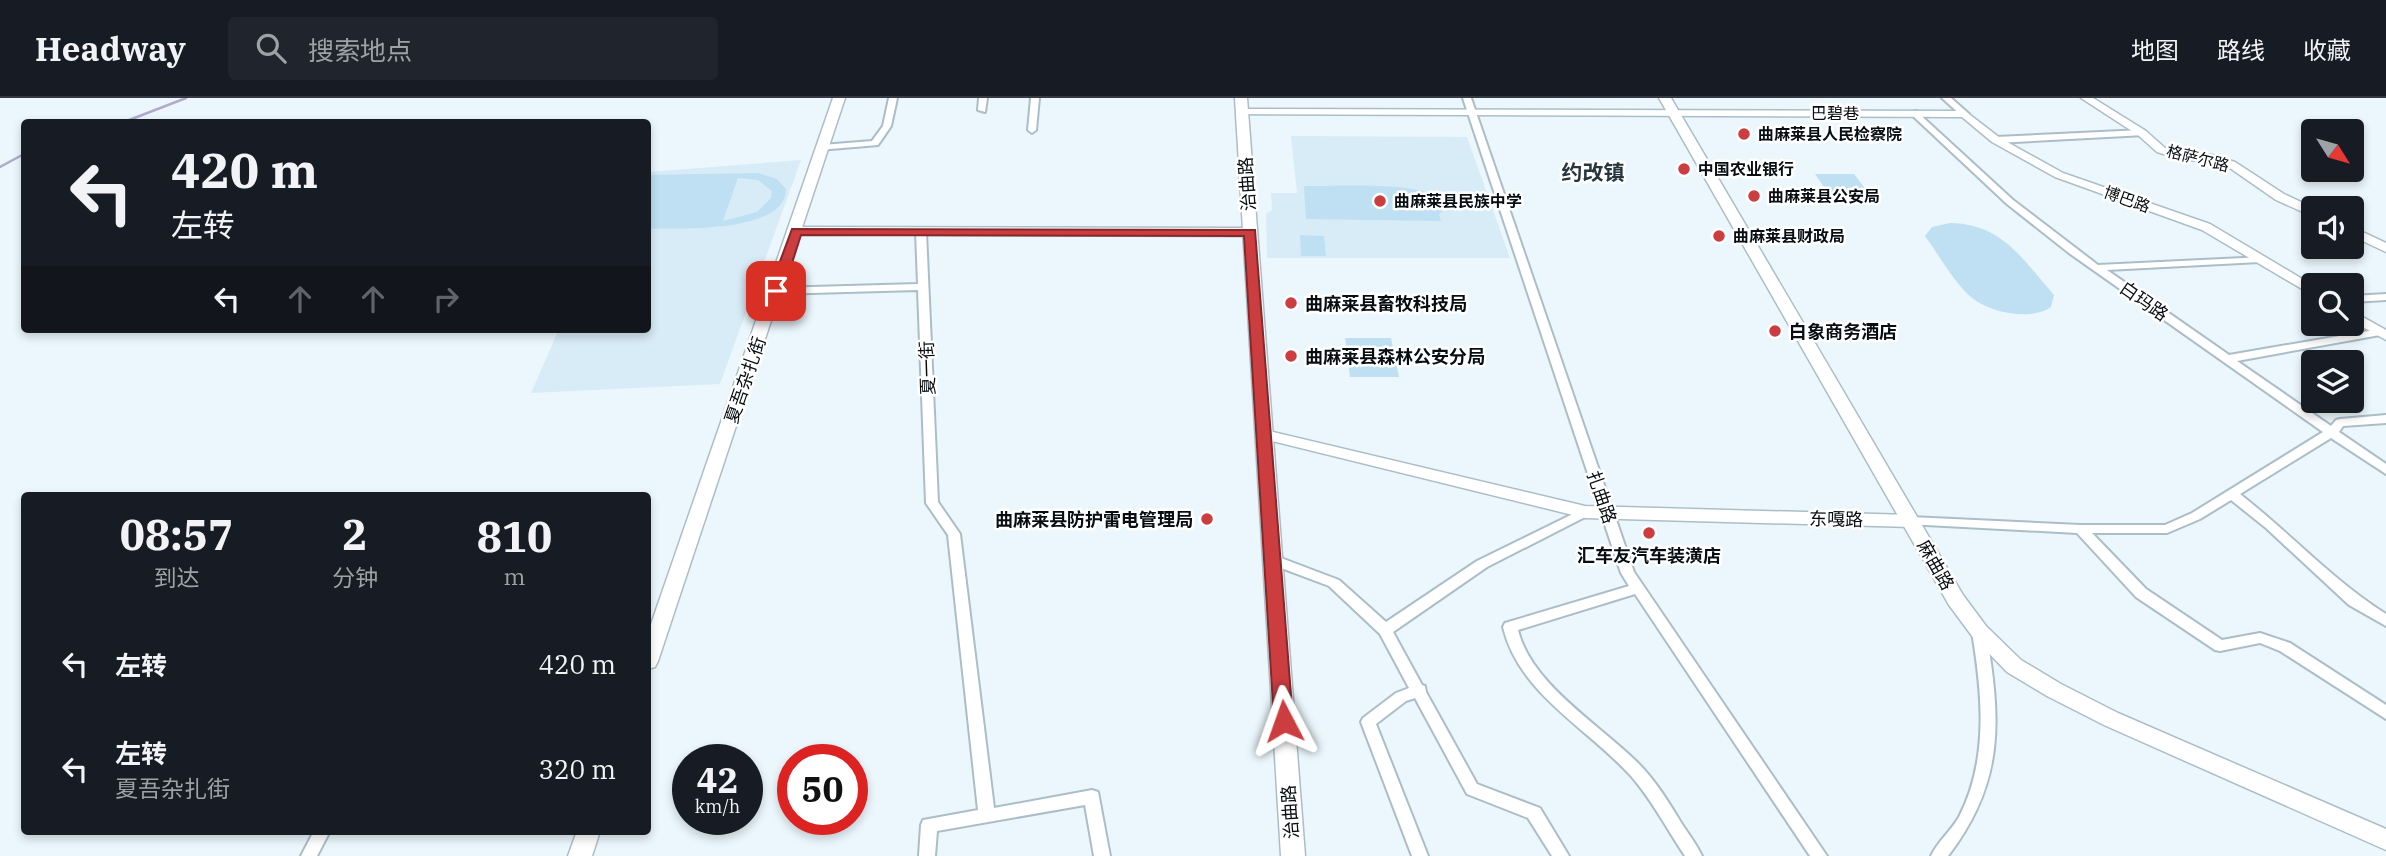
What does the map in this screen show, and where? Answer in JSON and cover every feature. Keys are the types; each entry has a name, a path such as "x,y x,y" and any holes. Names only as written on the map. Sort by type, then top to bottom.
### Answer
{"main road":[{"name":"夏吾杂扎街","path":"651,652 776,291 839,98"},
{"name":"治曲路","path":"1242,105 1293,856"},
{"name":"麻曲路","path":"1670,105 1956,600 1979,631 2014,666 2053,690 2123,724 2386,840"},
{"path":"580,856 588,835"}],"street":[{"path":"822,148 876,143 887,126 893,98"},
{"path":"982,110 983,98"},
{"path":"1032,130 1035,98"},
{"name":"扎曲路","path":"1467,98 1628,573 1819,856"},
{"name":"博巴路","path":"1946,98 1996,139 2059,175 2206,227 2301,284"},
{"name":"格萨尔路","path":"2086,98 2142,133 2161,150 2183,157 2212,158 2231,164 2280,197 2301,207"},
{"name":"巴碧巷","path":"1242,105 1472,113 1670,105 1965,114"},
{"name":"白玛路","path":"1916,114 2010,202 2096,268 2386,470"},
{"path":"1996,139 2142,133"},
{"path":"796,231 1250,232"},
{"name":"夏一街","path":"920,232 932,503 954,534 987,816"},
{"path":"2364,237 2386,247"},
{"path":"2096,268 2260,259"},
{"path":"776,291 923,287"},
{"path":"2364,298 2386,297"},
{"path":"2364,322 2383,334"},
{"path":"2228,359 2383,334"},
{"name":"东嘎路","path":"1265,435 1585,512 1911,521 2080,529 2167,529 2232,494 2332,432 2340,423 2386,419"},
{"path":"2232,494 2271,525 2354,601 2386,621"},
{"path":"1385,630 1482,564 1585,512"},
{"path":"2080,529 2141,593 2220,646 2260,638 2285,647 2386,713"},
{"path":"1273,560 1334,583 1385,630 1472,789 1534,813 1561,856"},
{"path":"1638,588 1510,627 1510,638 1548,691 1637,772 1694,856"},
{"path":"1939,856 1967,818 1986,763 1990,697 1979,631"},
{"path":"1420,690 1401,697 1368,722 1420,856"},
{"path":"927,856 929,825 1092,797 1102,856"},
{"path":"309,856 319,835"}],"shaded area":[{"name":"曲麻莱县民族中学","path":"1291,136 1467,137 1510,258 1267,258 1266,214 1272,210 1271,193 1297,193"},
{"path":"801,160 720,384 531,393 557,333 651,333 651,172"},
{"path":"758,173 777,179 786,189 781,204 769,214 728,226 651,229 651,175","holes":["738,178 758,180 772,191 771,198 757,212 723,221"]},
{"path":"1815,174 1854,174 1875,202 1834,202"},
{"path":"1304,186 1404,188 1438,197 1445,206 1439,215 1441,221 1306,219"},
{"path":"1950,223 1984,230 2010,246 2054,295 2051,307 2033,314 2011,313 1990,308 1972,298 1953,277 1925,236 1932,227"},
{"path":"1300,235 1324,236 1326,256 1301,256"},
{"path":"1345,338 1391,338 1399,377 1350,377"}],"waterway":[{"path":"132,119 186,98"},
{"path":"0,167 21,156"}],"place":[{"name":"曲麻莱县人民检察院","path":"1744,134"},
{"name":"中国农业银行","path":"1684,169"},
{"name":"曲麻莱县公安局","path":"1754,196"},
{"name":"曲麻莱县民族中学","path":"1380,201"},
{"name":"曲麻莱县财政局","path":"1719,236"},
{"name":"曲麻莱县畜牧科技局","path":"1291,303"},
{"name":"白象商务酒店","path":"1775,331"},
{"name":"曲麻莱县森林公安分局","path":"1291,356"},
{"name":"曲麻莱县防护雷电管理局","path":"1207,519"},
{"name":"汇车友汽车装潢店","path":"1649,533"}],"district":[{"name":"约改镇","path":"1593,172"}],"route":[{"path":"776,291 796,231 1250,232 1284,721"}]}
